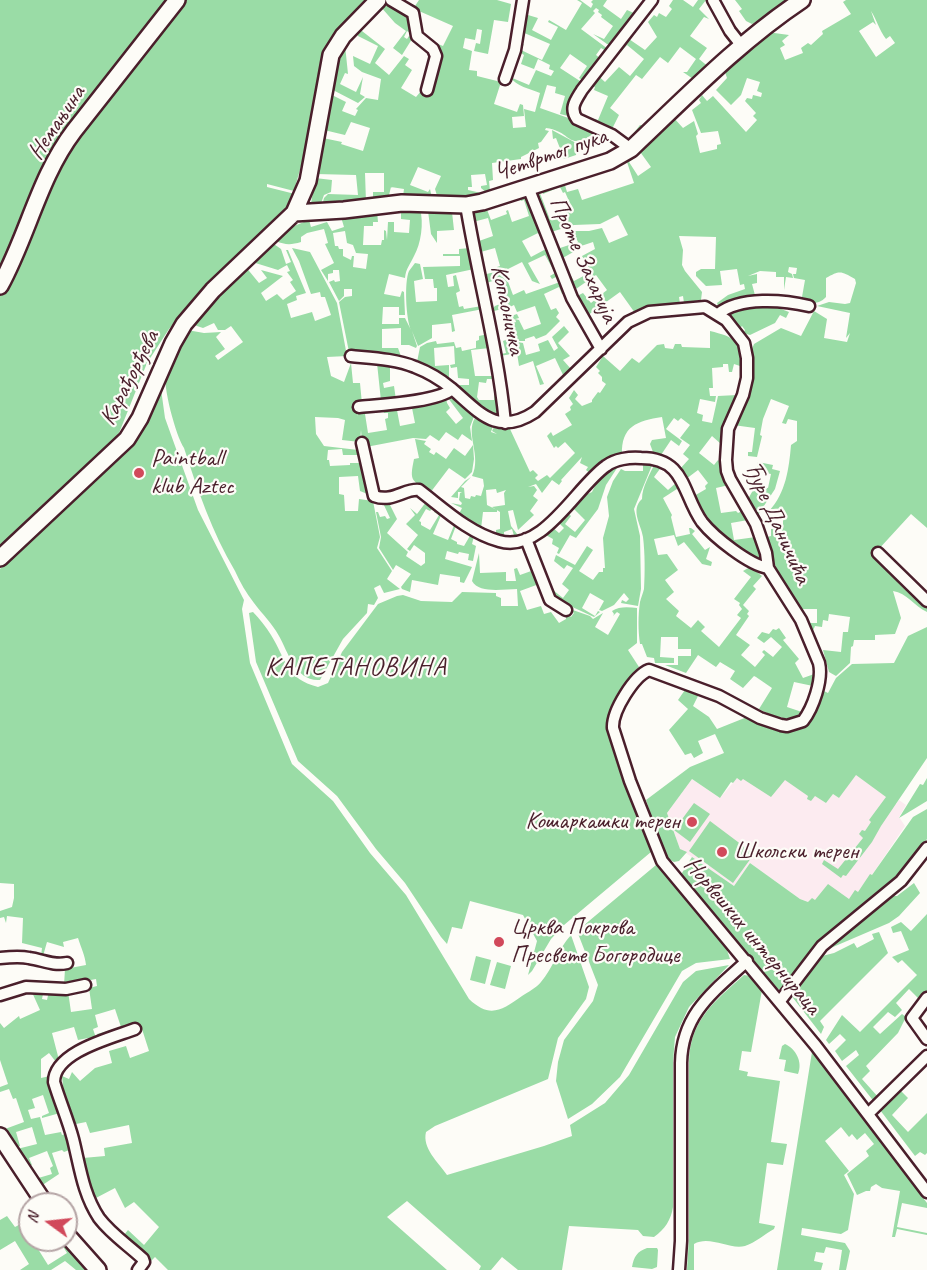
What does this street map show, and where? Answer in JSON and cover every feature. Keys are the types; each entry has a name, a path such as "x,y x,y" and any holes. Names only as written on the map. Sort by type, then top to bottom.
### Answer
{"street":[{"name":"Немањина","path":"0,286 18,252 50,170 62,147 177,0"},
{"path":"294,213 309,175 331,55 343,36 378,0"},
{"path":"391,0 413,14 417,36 435,52 435,61 426,90"},
{"path":"505,79 515,50 523,0"},
{"path":"632,149 612,135 577,119 573,110 574,101 652,0"},
{"path":"713,0 730,31 741,45"},
{"name":"Четвртог пука","path":"294,213 402,203 466,205 610,162 632,149 741,45 773,19 802,0"},
{"name":"Проте Захарија","path":"528,187 572,298 601,349"},
{"name":"Копаоничка","path":"466,205 476,266 499,374 504,423"},
{"name":"Карађорђева","path":"0,558 127,439 140,418 173,343 184,324 213,290 294,213"},
{"path":"718,314 733,306 759,302 789,302 809,306"},
{"name":"Ђуре Даничића","path":"504,423 516,422 535,412 628,322 644,313 697,306 711,309 740,335 747,358 745,389 728,429 727,471 756,524 766,553 768,568 801,620 819,663 821,670 819,679 805,718"},
{"path":"351,356 412,365 441,380 478,413 504,423"},
{"path":"359,406 408,402 445,394 452,389"},
{"path":"362,443 372,494 376,498 399,496 412,490 419,490 445,511 489,537 510,543 526,539 552,521 605,466 629,458 656,459 680,476 694,507 711,532 754,564 768,568"},
{"path":"526,539 550,600 566,610"},
{"path":"878,553 927,601"},
{"name":"Норвешких интернираца","path":"805,718 795,725 781,725 760,718 719,696 649,670 636,679 613,721 613,728 630,781 662,861 780,1001 869,1113 927,1192"},
{"path":"780,1001 822,946 901,881 927,848"},
{"path":"0,958 26,957 53,964 67,963"},
{"path":"679,1270 683,1038 695,1012 704,1001 747,962"},
{"path":"0,995 26,987 66,989 85,985"},
{"path":"927,998 912,1018 927,1039"},
{"path":"135,1029 75,1053 62,1062 54,1076 54,1082 72,1135 83,1185 88,1197 108,1229 143,1258 144,1262 138,1270"},
{"path":"869,1113 927,1056"},
{"path":"0,1136 37,1192"},
{"path":"78,1248 98,1270"}],"shaded area":[{"path":"856,774 896,804 899,800 906,805 899,817 905,826 872,875 849,899 808,902 800,899 750,863 734,886 680,849 667,813 692,779 720,798 737,778 744,777 779,786 784,779 826,803 833,794 839,798"}],"green space":[{"path":"0,0 370,0 342,31 294,191 267,184 267,187 295,194 290,203 188,306 169,329 147,363 119,433 107,448 0,549"},
{"path":"384,0 409,14 412,30 410,33 407,31 404,37 407,39 409,36 412,39 402,55 393,48 406,31 395,23 380,6"},
{"path":"394,0 403,0 415,6 419,0 497,0 511,4 508,22 494,20 488,54 474,51 476,43 480,44 482,30 477,29 475,40 465,38 463,48 472,51 469,70 477,71 477,76 501,82 494,104 517,112 520,104 523,105 524,116 512,117 513,128 526,127 524,109 535,112 540,93 519,85 510,77 529,85 536,70 551,76 554,71 549,69 550,65 538,59 534,69 521,64 524,55 518,51 519,46 524,44 521,50 542,60 550,44 522,32 524,17 527,18 528,15 538,18 532,30 551,40 558,27 548,22 549,20 566,30 582,3 577,0 591,8 593,0 607,0 603,6 621,19 627,10 636,14 611,44 607,44 593,34 604,39 613,26 601,17 602,15 596,8 593,11 595,13 581,29 608,49 606,51 601,48 596,55 601,59 584,81 579,78 587,66 570,54 560,68 583,83 570,107 568,116 560,114 565,96 555,93 556,87 547,85 540,108 574,120 595,133 574,141 555,130 546,128 545,130 549,131 538,143 539,148 521,159 492,163 493,180 489,181 490,191 487,193 481,188 487,185 485,174 471,175 472,187 468,187 468,190 481,193 482,195 478,197 438,199 435,189 441,176 418,167 410,185 428,192 430,189 432,198 403,196 404,189 391,187 389,195 400,197 373,201 373,192 384,192 384,173 365,173 366,202 322,206 328,194 358,195 356,175 316,174 323,138 342,142 341,144 363,151 370,128 351,122 345,135 324,130 330,94 346,102 342,111 355,116 358,110 356,109 366,98 378,100 381,79 362,72 354,66 353,56 370,64 378,46 358,36 356,32 362,31 385,49 375,63 389,75 404,56 409,59 405,65 412,70 401,88 416,97 421,91 428,92 433,42 443,46 453,26"},
{"path":"673,0 683,0 693,7 698,0 706,0 699,9 709,19 704,17 690,36 707,48 699,59 710,68 696,81 683,72 687,72 696,59 680,47 668,63 660,57 642,79 636,75 610,108 619,115 612,129 629,139 640,125 646,126 630,141 593,124 595,119 598,120 608,96 594,90 595,87 589,84 596,74 605,82 619,67 630,76 644,59 627,45 619,54 615,50 626,37 645,50 657,37 648,22 654,15 657,17 659,13 666,17 672,9 669,6"},
{"path":"735,0 791,0 752,24 746,21 739,11 742,9"},
{"path":"846,0 927,0 927,528 911,514 877,551 876,555 927,607 927,612 902,594 893,591 901,618 895,634 875,635 875,640 854,640 850,663 836,676 829,672 823,650 841,652 843,632 848,632 850,617 829,614 828,621 823,620 822,627 815,626 812,633 807,623 817,623 817,609 802,609 778,575 767,537 771,536 771,529 783,528 783,512 769,511 775,504 786,480 791,445 797,441 797,421 788,419 786,424 782,423 789,406 771,399 763,419 757,457 748,456 748,452 752,452 755,428 733,425 750,391 754,344 781,328 801,336 814,311 827,319 824,338 847,342 850,333 846,338 850,313 817,306 829,302 850,303 855,279 840,272 831,275 826,278 826,297 819,302 806,303 808,299 802,297 805,280 794,278 793,274 796,274 797,268 789,267 788,272 793,278 786,277 784,290 784,277 776,277 776,272 760,271 748,276 757,274 757,283 752,284 756,299 718,306 717,303 728,295 745,289 744,284 740,285 737,269 720,271 722,285 706,286 696,276 696,272 701,269 715,269 716,237 679,236 683,250 682,265 702,292 701,300 684,303 683,296 679,297 680,304 647,308 635,313 620,292 584,318 575,297 583,293 591,303 607,290 596,275 573,291 565,268 574,281 591,272 582,256 595,249 593,242 575,248 575,251 561,259 557,249 578,242 573,231 602,228 609,243 628,235 618,215 600,224 574,225 551,232 534,190 538,188 549,217 572,208 565,192 563,193 560,187 543,194 541,188 564,182 567,192 578,189 582,200 634,183 626,159 637,150 640,154 629,162 638,176 651,167 638,149 673,117 683,128 694,121 700,153 717,149 717,145 721,144 718,131 701,133 692,110 701,103 699,100 702,95 707,101 713,96 746,132 757,120 753,116 756,113 745,101 747,98 752,99 753,95 761,97 762,93 757,91 760,82 747,78 741,95 731,105 716,90 727,78 725,72 767,32 789,35 782,41 785,45 780,48 785,60 803,53 801,48 808,43 811,45 823,34 822,31 851,14 843,2","holes":["871,11 886,39 890,36 895,43 876,57 859,31 873,22 876,25"]},
{"path":"345,45 348,74 345,73 340,84 356,92 363,77 360,94 365,97 358,103 331,89 339,54"},
{"path":"552,130 578,144 576,155 564,159 556,138 553,139"},
{"path":"315,178 332,180 331,192 324,195 320,206 311,204"},
{"path":"526,194 545,234 540,236 538,233 522,241 531,257 546,249 542,240 546,238 560,275 552,279 550,276 555,273 545,255 528,263 540,284 532,281 522,262 504,271 513,295 524,290 526,294 560,282 567,293 562,294 559,287 544,294 551,310 556,308 559,313 556,317 560,321 546,335 536,339 534,336 525,341 512,341 523,343 526,355 540,351 538,344 548,340 554,351 558,348 552,337 564,326 569,332 558,343 570,356 563,360 571,369 564,377 555,358 536,366 544,384 540,385 533,361 519,366 517,353 500,356 498,346 501,354 506,353 503,341 513,337 509,319 504,317 502,309 490,312 495,306 507,301 499,279 483,284 483,275 498,271 497,267 500,266 495,248 477,253 474,237 477,237 479,241 493,236 488,218 473,222 472,213 486,207 491,220 507,214 508,210 512,222 529,216 524,200 521,201 519,195","holes":["514,305 517,312 535,306 541,324 524,330 519,320 515,319 519,318 517,314 508,317 506,309"]},
{"path":"401,208 420,209 422,227 420,240 405,278 389,274 384,294 400,297 402,291 404,292 405,315 399,315 399,307 383,307 382,324 399,324 399,318 405,318 411,330 406,301 409,271 415,263 420,264 423,279 414,281 416,302 437,301 437,288 434,288 433,279 425,279 423,267 460,266 460,256 443,256 443,254 459,254 459,249 470,248 474,269 446,275 448,287 454,286 453,276 456,275 460,291 456,293 459,307 463,306 464,309 482,306 483,309 452,315 455,331 452,332 451,323 432,325 432,338 418,346 412,331 416,348 401,345 401,328 382,329 382,348 398,348 402,359 353,349 349,352 339,302 345,297 352,296 352,289 344,289 344,296 339,301 329,282 340,281 339,270 333,270 333,273 328,274 328,281 321,270 334,263 325,244 328,243 324,229 307,233 301,237 301,242 297,243 285,244 276,241 289,228 309,220 311,227 327,222 332,231 344,227 341,217 377,211 378,222 373,222 373,226 364,226 363,245 381,245 384,240 384,230 387,240 388,222 394,222 394,232 409,233 410,220 401,219","holes":["345,231 347,243 353,245 356,253 368,254 366,269 353,267 354,256 351,260 343,256 343,249 335,246 333,233"]},
{"path":"428,211 452,212 454,230 437,231 437,243 431,234"},
{"path":"271,242 281,249 286,264 291,262 286,250 288,250 306,293 296,296 297,300 287,304 291,318 312,312 315,321 331,315 325,297 321,297 320,292 311,294 292,248 310,252 337,303 347,356 327,357 331,376 344,382 351,363 353,383 360,383 362,404 357,412 357,416 359,409 384,407 380,411 365,414 368,433 387,430 385,419 388,418 388,413 383,411 396,405 400,426 415,423 412,408 400,409 399,405 446,398 450,408 446,412 456,424 463,418 448,398 455,397 475,414 470,427 472,441 462,434 458,440 446,432 439,441 430,435 426,439 413,438 366,447 362,442 361,430 360,442 342,440 345,420 315,417 316,434 324,446 358,450 358,455 343,455 342,449 328,450 327,460 330,466 364,463 370,495 360,491 358,476 339,477 339,494 344,495 345,511 358,511 359,499 373,501 380,537 377,548 392,571 387,579 400,589 384,593 380,585 374,588 378,598 374,605 368,604 367,613 343,639 320,680 305,676 294,665 276,631 241,583 206,511 177,433 166,388 166,372 187,330 204,333 221,332 216,337 225,349 215,356 218,360 243,342 231,326 225,330 218,330 214,323 203,328 191,324 245,266 259,283 267,278 261,270 283,276 261,293 266,301 277,294 283,300 296,291 290,282 293,280 287,272 290,271 287,265 278,270 249,261"},
{"path":"783,303 781,309 789,312 786,318 780,315 775,323 750,335 743,333 745,330 742,326 740,328 730,318 732,309"},
{"path":"710,331 725,335 738,345 743,367 734,364 732,372 729,372 728,364 712,368 713,388 709,388 710,396 716,396 715,402 700,399 697,413 703,415 702,421 712,423 718,396 737,395 724,426 721,444 712,436 699,453 714,465 718,460 721,463 729,485 716,488 721,513 736,511 738,513 744,510 748,520 731,523 734,540 756,537 762,558 759,560 754,558 705,519 694,496 706,489 705,486 708,483 698,470 686,479 679,470 689,459 683,454 690,445 680,438 690,425 681,418 678,421 674,418 666,429 682,441 679,446 671,440 661,455 653,452 650,444 652,440 666,438 662,417 638,423 632,427 624,437 622,455 591,474 586,470 588,467 580,463 582,457 559,485 552,480 542,493 536,484 528,487 534,486 537,490 533,496 538,500 530,511 534,515 518,530 513,510 508,511 511,526 520,538 515,539 512,529 504,532 504,539 496,537 496,530 500,529 500,512 497,510 497,512 483,512 481,529 459,514 462,508 451,503 461,505 459,500 462,492 458,492 458,498 451,497 465,481 471,477 461,487 464,488 465,498 481,496 484,486 483,479 472,476 475,461 472,424 475,418 493,426 491,432 497,434 492,431 494,427 510,429 530,472 533,470 538,475 535,478 538,481 547,475 550,478 575,453 565,442 558,448 556,446 554,448 547,436 551,432 553,436 572,425 565,414 571,410 570,407 573,404 569,398 574,390 578,395 575,399 582,406 592,402 598,392 600,393 606,384 602,381 598,373 600,371 596,367 603,356 620,371 632,358 639,363 657,345 664,344 665,348 673,349 675,344 681,344 682,347 710,348","holes":["496,489 497,493 506,490 505,505 492,507 496,510 487,505 486,490"]},
{"path":"488,334 490,348 471,350 475,376 494,376 497,379 487,379 486,383 479,382 477,397 480,402 479,400 494,400 495,383 499,413 496,416 480,409 481,405 480,407 458,387 469,385 469,379 458,378 457,367 451,368 450,365 455,364 454,346 434,348 435,366 449,365 449,380 417,362 420,347 427,343 454,342 456,348 461,347 462,351 476,348 479,336"},
{"path":"377,363 390,365 390,381 383,383 384,388 394,386 396,400 381,401"},
{"path":"161,389 165,418 198,510 244,600 242,609 250,663 292,764 333,801 370,853 406,895 469,999 476,1005 490,1011 496,1010 534,988 545,977 571,935 589,987 586,999 558,1038 548,1079 435,1126 426,1132 426,1144 447,1175 572,1136 570,1125 605,1103 629,1075 683,982 696,971 729,965 689,1007 675,1037 673,1207 667,1224 654,1237 643,1236 638,1230 569,1226 562,1270 518,1270 502,1257 491,1270 479,1270 481,1266 407,1201 387,1217 447,1270 168,1270 155,1257 151,1261 124,1235 128,1230 144,1245 159,1227 134,1202 125,1208 115,1188 94,1199 83,1158 105,1156 104,1148 132,1143 129,1125 90,1133 86,1122 71,1125 64,1095 62,1076 69,1079 72,1072 80,1081 95,1068 112,1063 109,1051 126,1046 130,1058 149,1051 141,1026 99,1040 97,1034 121,1027 115,1009 95,1015 98,1027 93,1029 97,1041 93,1043 88,1038 78,1040 74,1027 52,1033 59,1060 56,1062 49,1053 41,1059 41,1078 50,1076 60,1113 42,1118 49,1113 43,1095 32,1099 35,1108 28,1110 31,1119 40,1117 45,1135 68,1133 72,1149 52,1153 59,1174 41,1186 35,1179 52,1174 50,1168 53,1166 47,1151 29,1158 32,1165 28,1167 17,1149 37,1144 32,1127 16,1132 20,1146 15,1148 5,1129 24,1122 16,1098 13,1099 9,1089 0,1092 0,1087 8,1084 0,1060 0,1023 4,1028 19,1016 20,1019 40,1010 31,990 43,994 42,999 47,1000 49,991 68,991 71,1012 92,1009 89,988 97,986 96,979 64,985 65,969 86,965 78,938 63,942 64,947 47,942 43,956 41,956 42,948 22,943 23,918 7,916 6,923 4,917 0,918 0,911 12,907 14,884 0,883 0,569 44,525"},
{"path":"415,439 426,441 424,444 431,449 429,452 434,455 436,452 446,459 454,448 465,456 473,445 472,472 465,479 449,468 430,493 412,477 414,459 419,458"},
{"path":"758,462 773,465 772,469 780,471 775,489 758,515 748,499 756,485 768,488 771,474 756,471"},
{"path":"653,463 634,509 640,536 641,589 638,606 621,603 622,600 626,602 629,599 624,593 614,605 602,611 599,610 604,601 590,593 582,608 595,616 598,611 600,612 594,617 555,599 549,587 563,598 569,590 562,584 573,568 567,565 564,569 554,561 556,555 575,565 587,546 593,550 579,571 593,580 599,572 603,572 605,568 603,538 609,516 607,497 613,481 621,469 643,471 643,465"},
{"path":"655,463 662,466 654,477 668,490 677,482 680,487 663,498 672,515 676,537 690,534 689,528 691,528 695,531 692,534 705,550 710,547 706,559 712,562 711,566 702,564 684,542 678,546 674,535 654,539 658,555 667,554 678,570 665,580 674,592 666,599 679,611 676,616 691,628 698,620 705,627 701,631 719,647 741,618 737,615 742,609 740,603 734,599 751,577 743,571 750,567 762,576 753,586 756,589 743,605 749,611 747,614 749,616 736,635 750,645 741,655 755,667 765,655 762,652 764,650 773,657 782,647 771,637 764,643 757,638 762,632 769,634 773,629 779,628 786,638 783,640 799,659 795,663 803,678 817,673 813,686 794,682 787,707 802,712 797,716 781,718 759,709 772,688 754,676 743,688 730,679 735,671 720,662 716,667 698,655 686,673 665,665 678,665 678,656 691,656 691,649 678,649 678,637 661,637 660,657 674,658 674,663 655,663 654,658 647,657 640,644 639,634 639,612 644,589 645,563 637,508"},
{"path":"619,465 606,485 598,509 576,538 570,535 559,554 557,553 559,548 552,544 553,539 544,534 552,527 559,533 564,528 557,521 569,510 568,513 571,516 565,524 575,532 585,520 571,506 581,497 592,492 604,473"},
{"path":"388,501 397,519 387,533 408,552 406,556 421,566 425,563 425,553 414,545 410,551 407,549 418,535 406,524 415,515 410,508 417,514 426,502 434,507 430,511 426,509 419,521 421,525 430,530 439,515 434,512 436,509 442,513 433,534 448,540 457,523 451,539 457,544 464,546 471,534 474,536 472,544 476,546 473,561 468,560 469,554 447,551 445,559 472,567 464,583 460,582 460,577 440,574 438,585 412,580 410,592 402,589 401,587 411,574 396,565 393,570 379,548 381,537 376,512 380,517 390,518 383,503"},
{"path":"479,553 480,573 506,572 506,581 516,581 514,569 517,568 520,575 534,570 539,584 520,591 527,610 541,606 544,614 551,612 559,623 566,619 566,613 571,617 574,613 567,608 593,619 603,613 595,627 608,635 620,614 617,612 613,616 612,611 627,607 637,608 637,643 628,650 639,667 616,699 608,727 609,737 651,852 564,925 551,939 528,975 537,941 523,915 470,901 462,929 452,927 447,944 405,883 376,849 337,796 298,761 256,662 249,613 253,612 265,626 293,673 299,679 318,687 328,683 342,652 378,604 397,596 403,595 421,601 452,602 462,592 496,593 496,596 501,598 501,606 518,606 517,589 480,588 472,581"},
{"path":"927,627 927,758 872,842 846,876 843,875 841,878 822,864 824,860 838,869 863,838 859,834 862,830 865,831 871,822 869,820 886,797 856,775 839,798 833,794 826,803 815,796 811,801 807,799 808,796 785,780 771,797 743,779 741,781 737,778 733,783 731,782 720,798 692,779 667,813 680,849 687,852 679,861 674,862 665,857 646,800 690,767 724,753 715,734 698,741 703,753 694,758 691,753 685,755 669,730 688,709 678,700 687,687 700,692 693,706 709,717 717,729 747,717 780,730 797,729 804,725 810,717 822,690 828,693 836,678 852,664 894,663 908,636"},
{"path":"927,778 927,801 899,818 920,784 923,785"},
{"name":"Кошаркашки терен","path":"694,803 710,814 690,842 674,830"},
{"path":"927,809 927,839 902,871 821,940 781,990 773,987 684,880 682,873 692,857 734,886 750,863 800,899 808,902 812,898 815,900 828,884 849,899 855,890 858,892 870,874 872,875 913,817"},
{"name":"Школски терен","path":"710,821 754,854 733,883 689,851"},
{"path":"656,865 728,949 730,959 696,963 682,971 620,1077 592,1104 568,1119 556,1081 558,1062 564,1040 593,1001 598,985 577,931"},
{"path":"914,883 920,893 899,916 889,923 826,950 892,896 897,896"},
{"path":"927,914 927,992 920,1000 909,989 896,1003 902,1010 895,1017 888,1012 873,1027 880,1034 902,1014 906,1017 898,1033 866,1066 870,1071 862,1079 879,1098 875,1103 846,1066 859,1055 856,1050 842,1061 835,1051 846,1040 840,1034 829,1044 826,1040 842,1015 860,1032 917,975 902,960 898,963 892,957 909,950 901,931 893,933 891,927 901,922 911,931"},
{"path":"879,932 888,953 820,1021 824,1027 821,1034 790,994 822,956 854,943 857,948 874,939 872,934"},
{"path":"476,956 491,960 485,984 470,980"},
{"path":"497,962 511,966 505,989 490,985"},
{"path":"744,975 750,976 762,990 751,1052 742,1051 739,1070 748,1072 747,1076 780,1081 771,1142 787,1144 783,1165 767,1163 759,1223 775,1226 756,1241 745,1246 706,1241 694,1244 694,1270 687,1270 690,1047 699,1023 706,1013"},
{"path":"785,1044 798,1056 800,1065 798,1074 784,1071 786,1060 779,1059 782,1046"},
{"path":"812,1052 927,1203 927,1208 902,1203 897,1227 927,1233 927,1235 897,1229 895,1237 892,1237 900,1191 882,1188 876,1184 871,1187 870,1191 857,1195 847,1174 869,1156 866,1151 874,1144 865,1133 857,1140 852,1134 849,1137 841,1127 825,1141 849,1171 844,1175 854,1194 848,1230 841,1234 802,1228 801,1235 845,1243 850,1251 846,1270 839,1270 842,1250 826,1247 824,1253 816,1252 814,1261 823,1263 821,1270 777,1270"},
{"path":"900,1090 908,1098 892,1115 908,1132 927,1113 927,1153 925,1155 920,1152 915,1156 880,1110"},
{"path":"7,1216 15,1227 18,1225 18,1246 15,1241 0,1250 0,1220"},
{"path":"647,1248 657,1248 657,1267 652,1269 632,1267 636,1255"},
{"path":"22,1252 40,1252 48,1265 66,1252 72,1252 88,1270 76,1270 65,1261 51,1270 20,1270 29,1264"}],"place":[{"name":"Paintball klub Aztec","path":"139,473"},
{"name":"Кошаркашки терен","path":"692,822"},
{"name":"Школски терен","path":"722,852"},
{"name":"Црква Покрова Пресвете Богородице","path":"499,942"}],"district":[{"name":"КАПЕТАНОВИНА","path":"356,668"}]}
